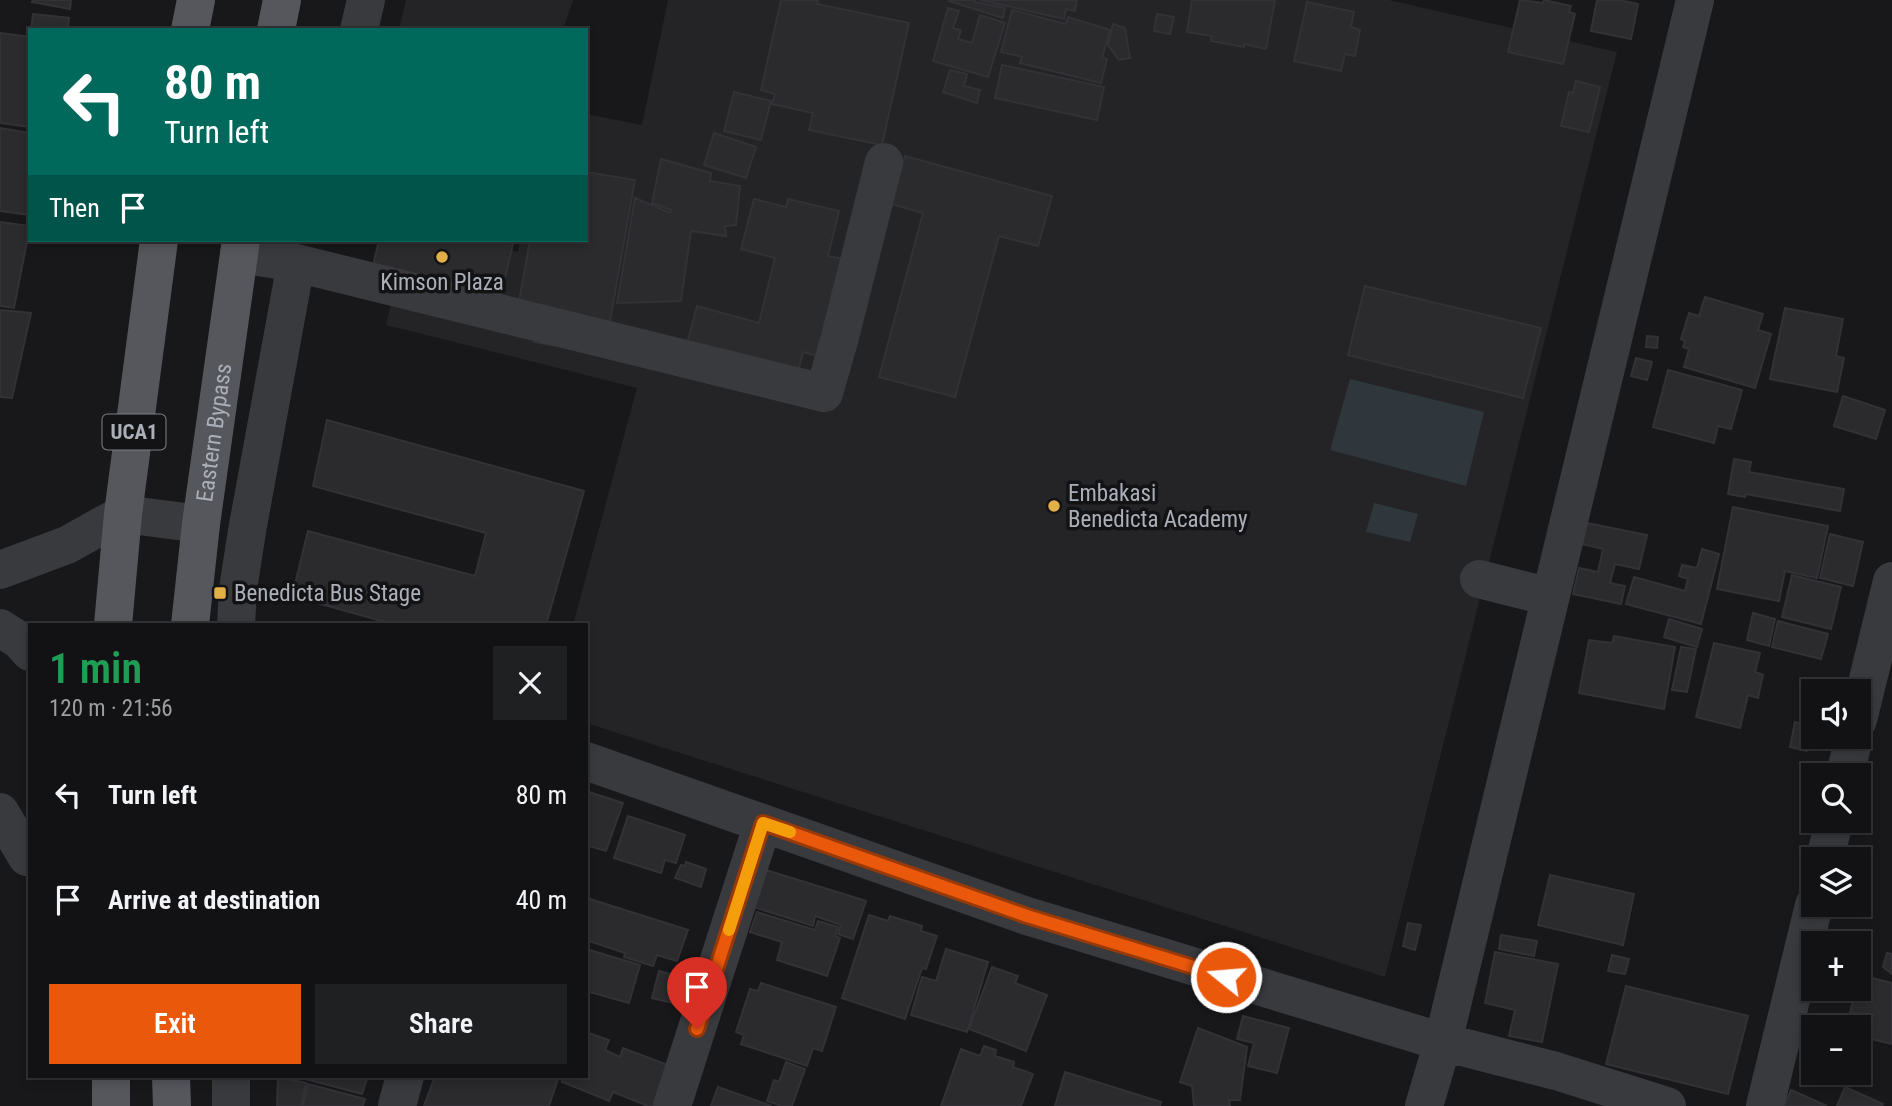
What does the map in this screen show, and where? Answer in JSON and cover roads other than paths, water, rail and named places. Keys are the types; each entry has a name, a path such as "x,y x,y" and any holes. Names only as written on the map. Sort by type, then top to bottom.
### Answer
{"main road":[{"path":"190,28 196,0"},
{"path":"276,28 282,0"},
{"name":"UCA1","path":"113,623 123,514 159,242"},
{"name":"Eastern Bypass","path":"190,623 201,524 240,247"},
{"path":"111,1078 111,1106"},
{"path":"172,1078 172,1106"}],"street":[{"path":"359,28 366,0"},
{"path":"1424,1106 1443,1042 1695,0"},
{"path":"240,247 824,393 884,162"},
{"path":"236,623 238,589 247,531 296,263"},
{"path":"0,570 67,545 123,514 201,524"},
{"path":"1479,579 1550,597"},
{"path":"1868,679 1892,581"},
{"path":"0,628 19,640 28,650"},
{"path":"588,762 1027,916 1443,1042 1556,1071 1667,1106"},
{"path":"0,812 19,858"},
{"path":"672,1106 763,823"},
{"path":"1765,1106 1811,917"},
{"path":"231,1078 232,1106"},
{"path":"397,1106 404,1078"}],"place":[{"name":"Kimson Plaza","path":"442,257"},
{"name":"Embakasi Benedicta Academy","path":"1054,506"},
{"name":"Benedicta Bus Stage","path":"220,593"}]}
